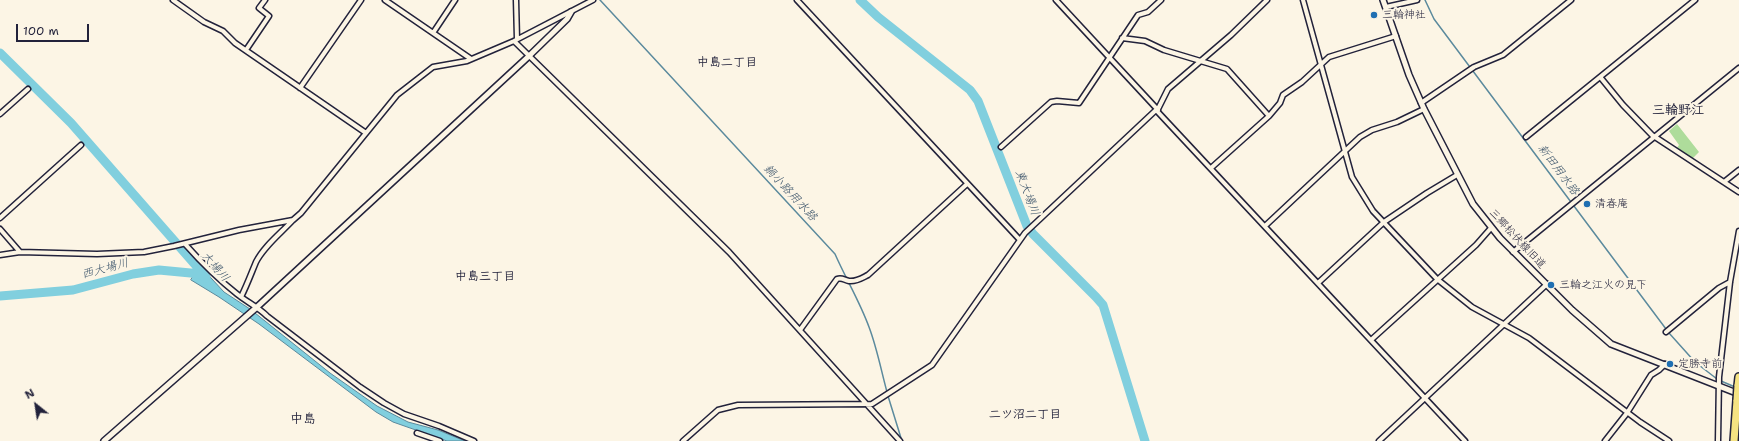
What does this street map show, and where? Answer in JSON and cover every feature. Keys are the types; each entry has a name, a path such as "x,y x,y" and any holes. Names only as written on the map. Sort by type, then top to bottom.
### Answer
{"highway":[{"path":"1734,441 1739,377"}],"street":[{"path":"173,0 204,22 223,31 235,43 366,133"},
{"path":"246,50 269,16 259,8 264,0"},
{"path":"300,88 361,0"},
{"path":"385,0 470,59"},
{"path":"433,33 455,0"},
{"path":"516,0 515,40 529,56 728,252 900,441"},
{"path":"241,297 257,262 272,242 301,213 397,95 433,67 467,61 515,40 593,0"},
{"path":"797,0 1020,240"},
{"path":"1056,0 1465,441"},
{"path":"1001,147 1050,102 1057,101 1079,103 1108,57 1138,15 1148,12 1161,0"},
{"path":"682,441 718,410 730,406 866,404 877,402 932,365 1026,232 1158,110 1168,89 1201,61 1267,0"},
{"path":"1303,0 1352,177 1373,211 1437,279 1472,307 1529,338 1627,413 1669,441"},
{"name":"三郷松伏線旧道","path":"1383,0 1409,75 1421,103 1473,204 1491,228 1513,252 1584,321 1611,344 1719,385 1738,397"},
{"path":"1386,7 1417,0"},
{"path":"1421,103 1474,67 1503,55 1571,0"},
{"path":"1526,137 1601,78 1695,0"},
{"path":"104,441 256,308 529,56 567,19 571,12"},
{"path":"1211,168 1269,116 1280,103 1283,95 1302,82 1329,57 1396,36"},
{"path":"1122,38 1145,41 1164,50 1227,69 1269,116"},
{"path":"1513,252 1739,68"},
{"path":"1601,78 1623,105 1655,137 1739,192"},
{"path":"0,114 28,89"},
{"path":"1265,226 1360,137 1372,130 1397,122 1424,109"},
{"path":"0,218 81,145"},
{"path":"1724,182 1739,170"},
{"path":"1318,283 1384,222 1421,196 1457,175"},
{"path":"800,330 837,279 841,278 850,281 858,280 868,275 967,184"},
{"path":"0,254 20,252 97,254 144,252 185,244 240,230 293,220"},
{"path":"1371,340 1476,245 1491,228"},
{"path":"0,229 20,252"},
{"path":"1718,441 1719,377 1730,282 1739,230"},
{"path":"185,244 218,278 241,297 325,361 384,403 404,414 439,426 474,441"},
{"path":"1666,332 1719,288 1730,282"},
{"path":"1379,441 1547,284"},
{"path":"1605,441 1627,413 1651,375 1659,370 1664,364"},
{"path":"417,433 440,441"}],"green space":[{"path":"1677,124 1699,152 1692,159 1677,148 1679,145 1669,131"}],"water":[{"path":"200,266 224,292 250,309 330,373 377,406 408,422 438,430 465,441 447,441 393,422 376,412 259,324 191,280"}],"waterway":[{"name":"鍋小路用水路","path":"600,0 835,254 869,327 877,351 887,392"},
{"name":"東大場川","path":"860,0 878,17 970,90 978,101 1027,226 1033,234 1103,305 1145,441"},
{"name":"新田用水路","path":"1425,0 1434,19 1669,333 1695,362 1717,379"},
{"name":"大場川","path":"0,53 71,123 206,277"},
{"name":"西大場川","path":"0,296 73,290 133,274 159,270 201,274 205,278"},
{"name":"新田用水路","path":"1721,381 1735,387"},
{"name":"鍋小路用水路","path":"888,396 901,438"}],"place":[{"name":"三輪神社","path":"1374,15"},
{"name":"清春庵","path":"1587,204"},
{"name":"三輪之江火の見下","path":"1551,285"},
{"name":"定勝寺前","path":"1670,364"}],"district":[{"name":"中島二丁目","path":"727,63"},
{"name":"三輪野江","path":"1678,111"},
{"name":"中島三丁目","path":"485,277"},
{"name":"二ツ沼二丁目","path":"1025,415"},
{"name":"中島","path":"303,420"}]}
